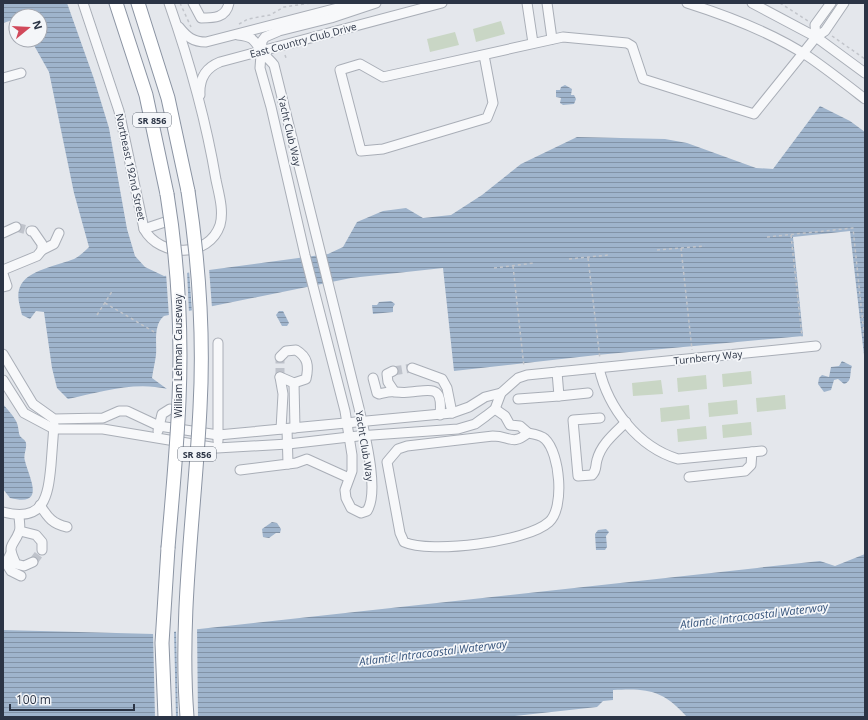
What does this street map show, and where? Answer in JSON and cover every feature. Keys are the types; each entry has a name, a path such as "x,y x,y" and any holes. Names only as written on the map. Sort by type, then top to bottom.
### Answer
{"highway":[{"path":"108,3 132,47"},
{"name":"William Lehman Causeway","path":"116,3 132,47 153,123 167,194 176,264 180,354 178,415 163,614 165,717"},
{"name":"SR 856","path":"138,3 172,112 188,191 198,272 202,347 199,423 185,621 187,717"},
{"path":"146,3 156,57"}],"street":[{"name":"Northeast 192nd Street","path":"83,3 119,111 130,157 144,229 152,241 160,246 178,251 190,249 204,244 212,239 218,229 221,215 219,197 201,110 169,3"},
{"path":"192,3 201,18 222,16 228,9 228,3"},
{"path":"172,12 184,33 196,41 206,42 238,35 357,3"},
{"path":"262,52 262,41 270,34 376,3"},
{"name":"East Country Club Drive","path":"201,110 200,84 203,75 209,68 224,60 262,52 442,3"},
{"path":"527,3 533,43"},
{"path":"547,3 552,39"},
{"path":"687,3 763,32 804,54 865,100"},
{"path":"752,3 816,37 865,73"},
{"path":"816,37 815,26 830,3"},
{"path":"484,55 493,103 487,118 383,149 361,151 340,70 360,64 382,77 563,37 627,43 632,46 643,79 754,114 804,54 816,37 824,31 844,3"},
{"path":"238,35 250,36 262,52"},
{"name":"Yacht Club Way","path":"262,52 274,65 361,421 369,460 372,491 371,504 367,511 361,513 351,508 346,498 345,490 352,471 352,455 347,422 312,285 271,107 260,68 262,52"},
{"path":"3,78 21,74"},
{"path":"144,229 168,221"},
{"path":"3,233 16,227"},
{"path":"31,231 34,232 42,244 42,250"},
{"path":"3,270 37,256 42,250 54,244 58,233"},
{"path":"3,274 7,286 3,287"},
{"path":"293,340 296,350"},
{"path":"217,448 218,343"},
{"name":"Turnberry Way","path":"54,419 103,418 119,411 127,411 159,426 218,434 440,415 454,413 485,397 501,393 518,378 557,372 599,363 816,346"},
{"path":"280,357 286,351 296,350 304,355 309,368 306,378 294,383 280,377 288,429"},
{"path":"3,354 33,404 54,419 46,500 34,511 19,516 5,512 3,521"},
{"path":"599,363 609,396 626,422 648,444 664,455 678,460 762,450"},
{"path":"412,368 440,377 447,388 458,429"},
{"path":"393,371 387,374 388,382 394,392"},
{"path":"557,372 559,396"},
{"path":"428,389 433,374"},
{"path":"373,378 377,393 405,393 428,389 438,394 441,406 440,415"},
{"path":"3,380 24,413 54,429 103,430 217,448 288,444 349,437 458,429 475,424 495,409 505,416 510,425 520,426 528,432 537,434 545,439 555,457 560,498 555,514 549,522 533,531 514,538 440,546 410,544 404,542 400,533 387,462 398,449 438,441 493,436 501,436 507,440 514,441 522,438 528,432"},
{"path":"288,464 288,429 294,383"},
{"name":"Turnberry Way","path":"495,409 501,393"},
{"path":"518,400 588,393"},
{"path":"156,438 162,414 170,410"},
{"path":"103,418 103,430"},
{"path":"600,418 573,420 578,476 592,475 596,471 597,460 609,438 626,422"},
{"path":"689,477 745,471 751,465 752,452"},
{"path":"240,470 296,463 307,459 349,478"},
{"path":"40,505 48,519 57,525 67,527"},
{"path":"19,516 20,531 11,543 11,553 16,564 24,566 33,562"},
{"path":"20,531 36,535 42,542 42,550"},
{"path":"11,553 6,563 11,571 20,576"}],"path":[{"path":"180,3 187,21 194,31"},
{"path":"235,25 248,19 270,15 284,7 311,3"},
{"path":"780,3 808,21"},
{"path":"832,36 865,59"},
{"path":"766,237 853,228 865,344"},
{"path":"791,235 802,337"},
{"path":"656,250 705,246"},
{"path":"681,248 692,350"},
{"path":"569,259 609,255"},
{"path":"588,258 599,363"},
{"path":"494,268 534,263"},
{"path":"513,266 524,367"},
{"path":"97,315 113,290"},
{"path":"105,303 156,333"}],"green space":[{"path":"501,21 505,34 476,42 473,29"},
{"path":"455,32 459,45 430,52 427,39"},
{"path":"751,371 752,384 723,387 722,374"},
{"path":"706,375 707,389 678,392 677,378"},
{"path":"661,380 663,394 633,396 632,383"},
{"path":"785,395 786,409 757,412 756,398"},
{"path":"737,400 738,414 709,417 708,403"},
{"path":"689,405 690,419 661,422 660,408"},
{"path":"751,422 752,435 723,438 722,425"},
{"path":"706,426 707,439 678,442 677,429"}],"water":[{"path":"3,3 67,3 94,79 109,128 127,229 135,256 145,267 164,276 328,254 343,247 357,222 383,211 406,208 423,218 451,215 482,195 521,164 577,137 665,139 687,143 756,168 773,169 820,106 850,121 865,132 865,364 850,231 793,237 803,336 597,355 454,371 443,268 351,278 164,316 158,324 156,334 156,355 152,378 167,389 143,386 118,388 68,399 57,388 52,368 44,312 36,311 30,319 22,315 18,294 23,281 29,276 36,272 74,259 89,247 74,193 49,72 36,48 48,48 48,8 8,8 8,21 3,23"},
{"path":"565,85 572,89 571,95 574,95 576,99 574,104 563,105 560,103 561,98 556,97 556,90 560,90 561,87"},
{"path":"391,301 395,304 393,307 393,312 373,314 372,305 377,305 379,302"},
{"path":"279,311 283,311 289,323 287,326 282,326 276,315"},
{"path":"842,361 852,366 849,381 844,384 838,379 834,380 831,390 824,392 818,384 819,378 822,375 829,377 831,367 839,366"},
{"path":"3,404 15,419 20,436 26,443 25,459 33,490 32,495 28,499 21,500 10,498 3,489"},
{"path":"272,522 277,523 281,529 280,533 276,533 269,538 263,537 262,529"},
{"path":"606,529 609,532 606,536 607,547 605,550 596,550 595,534 598,530"},
{"name":"Atlantic Intracoastal Waterway","path":"865,554 865,717 687,717 670,701 662,696 645,691 625,689 613,690 613,700 603,701 597,707 506,717 3,717 3,630 154,634 820,561 835,566"}],"pier":[{"path":"209,268 212,308 192,312 189,270"},
{"path":"187,271 189,313 169,317 166,273"},
{"path":"197,627 198,717 178,717 176,629"},
{"path":"174,630 176,717 155,717 153,632"}],"tunnel":[{"path":"16,227 31,231"},
{"path":"280,357 280,377"},
{"path":"393,371 412,368"},
{"path":"33,562 42,550"}]}
